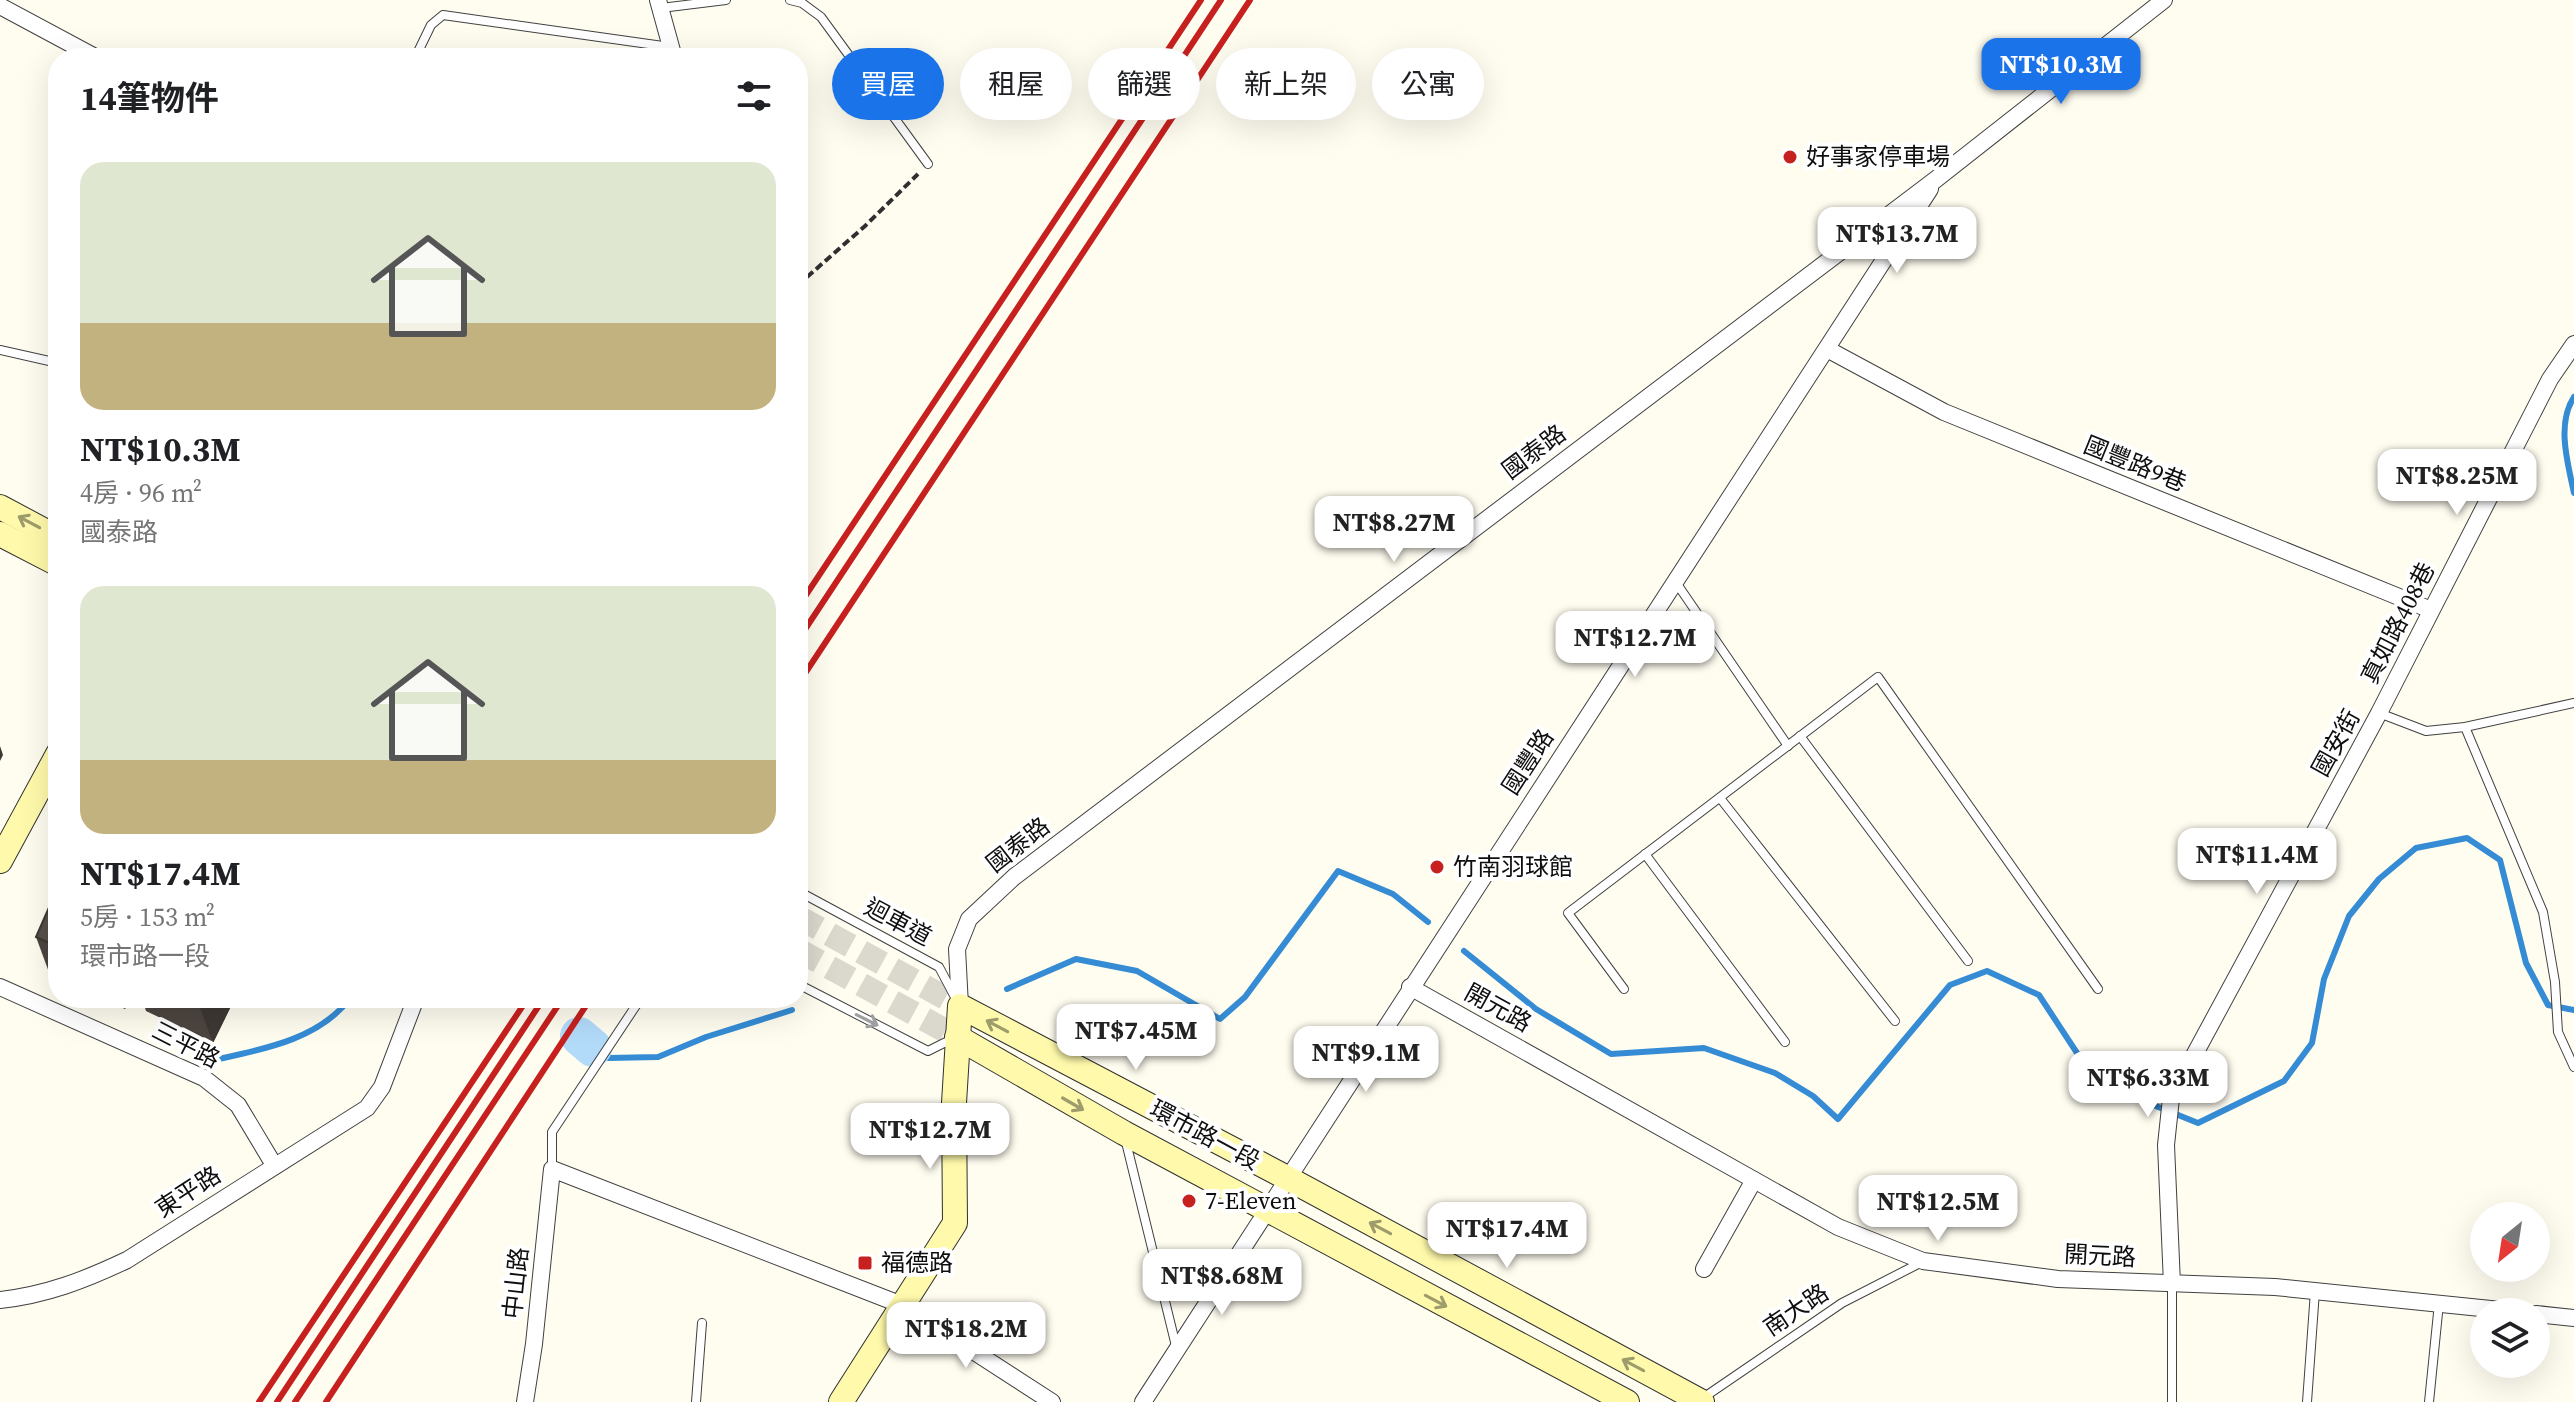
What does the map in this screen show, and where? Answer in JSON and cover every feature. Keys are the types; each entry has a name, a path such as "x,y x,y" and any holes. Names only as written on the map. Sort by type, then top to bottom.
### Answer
{"main road":[{"path":"0,507 48,533"},
{"path":"0,534 48,559"},
{"path":"0,861 48,772"},
{"path":"841,1402 955,1223 960,1006"},
{"name":"環市路一段","path":"960,1006 1289,1179 1700,1402"},
{"name":"環市路一段","path":"957,1037 1124,1133 1627,1402"}],"street":[{"name":"國泰路","path":"960,1006 957,949 969,919 1014,877 1935,180 2154,3"},
{"path":"659,4 671,48"},
{"path":"0,6 78,48"},
{"name":"國豐路","path":"1143,1402 1935,180"},
{"name":"真如路408巷","path":"2379,713 2550,379 2574,344"},
{"name":"國豐路9巷","path":"1827,349 1944,412 2431,610"},
{"name":"國安街","path":"2172,1284 2166,1145 2171,1098 2379,713"},
{"name":"三平路","path":"0,987 204,1078 238,1105 274,1165"},
{"name":"開元路","path":"1410,987 1838,1227 1923,1261 2058,1279 2315,1290 2470,1306"},
{"name":"東平路","path":"0,1300 35,1296 86,1280 127,1260 367,1108 382,1087 412,1008"},
{"path":"552,1169 902,1305 1052,1402"},
{"name":"中山路","path":"525,1402 552,1169"},
{"path":"1704,1269 1754,1180"},
{"path":"2550,1315 2574,1318"}],"lane":[{"path":"659,4 726,0"},
{"path":"790,0 802,3 821,17 928,164"},
{"path":"420,48 431,25 443,15 647,48"},
{"path":"0,350 48,361"},
{"path":"1675,581 1788,746"},
{"path":"1624,989 1568,913 1878,677 2098,989"},
{"name":"國安街","path":"2379,713 2426,731 2465,727 2574,703"},
{"path":"2465,727 2543,912 2555,982 2558,1032 2574,1067"},
{"path":"1800,736 1968,961"},
{"path":"1720,798 1895,1021"},
{"path":"1645,854 1785,1042"},
{"name":"迴車道","path":"808,896 939,967 960,1006"},
{"path":"808,989 928,1051 957,1037"},
{"path":"552,1169 552,1132 634,1008"},
{"path":"1124,1133 1177,1348"},
{"name":"南大路","path":"1700,1402 1842,1303 1923,1261"},
{"path":"2172,1284 2172,1402"},
{"path":"2307,1402 2315,1290"},
{"path":"2429,1402 2439,1302"},
{"path":"696,1402 702,1323"}],"path":[{"path":"808,276 928,164"}],"building":[{"path":"48,910 48,942 36,937"}],"waterway":[{"path":"2574,397 2565,432 2574,493"},
{"path":"1464,951 1536,1009 1611,1054 1704,1048 1775,1073 1813,1096 1838,1119 1950,985 1987,971 2039,995 2096,1082 2198,1123 2284,1081 2312,1043 2324,979 2349,916 2379,879 2416,848 2467,838 2500,860 2526,963 2548,1005 2574,1010"},
{"path":"1007,989 1076,959 1137,971 1220,1019 1245,997 1338,871 1393,894 1428,922"},
{"path":"219,1059 291,1040 324,1023 341,1008"},
{"path":"608,1058 658,1057 706,1037 792,1010"},
{"path":"579,1036 593,1048"}],"tunnel":[{"path":"808,922 960,1006"},
{"path":"808,955 957,1037"}],"railway":[{"path":"808,592 1201,0"},
{"path":"808,625 1221,0"},
{"path":"808,669 1250,0"},
{"path":"259,1402 521,1008"},
{"path":"277,1402 537,1008"},
{"path":"295,1402 556,1008"},
{"path":"326,1402 584,1008"}],"place":[{"name":"好事家停車場","path":"1790,157"},
{"name":"竹南羽球館","path":"1437,867"},
{"name":"7-Eleven","path":"1189,1201"},
{"name":"福德路","path":"865,1263"}]}
